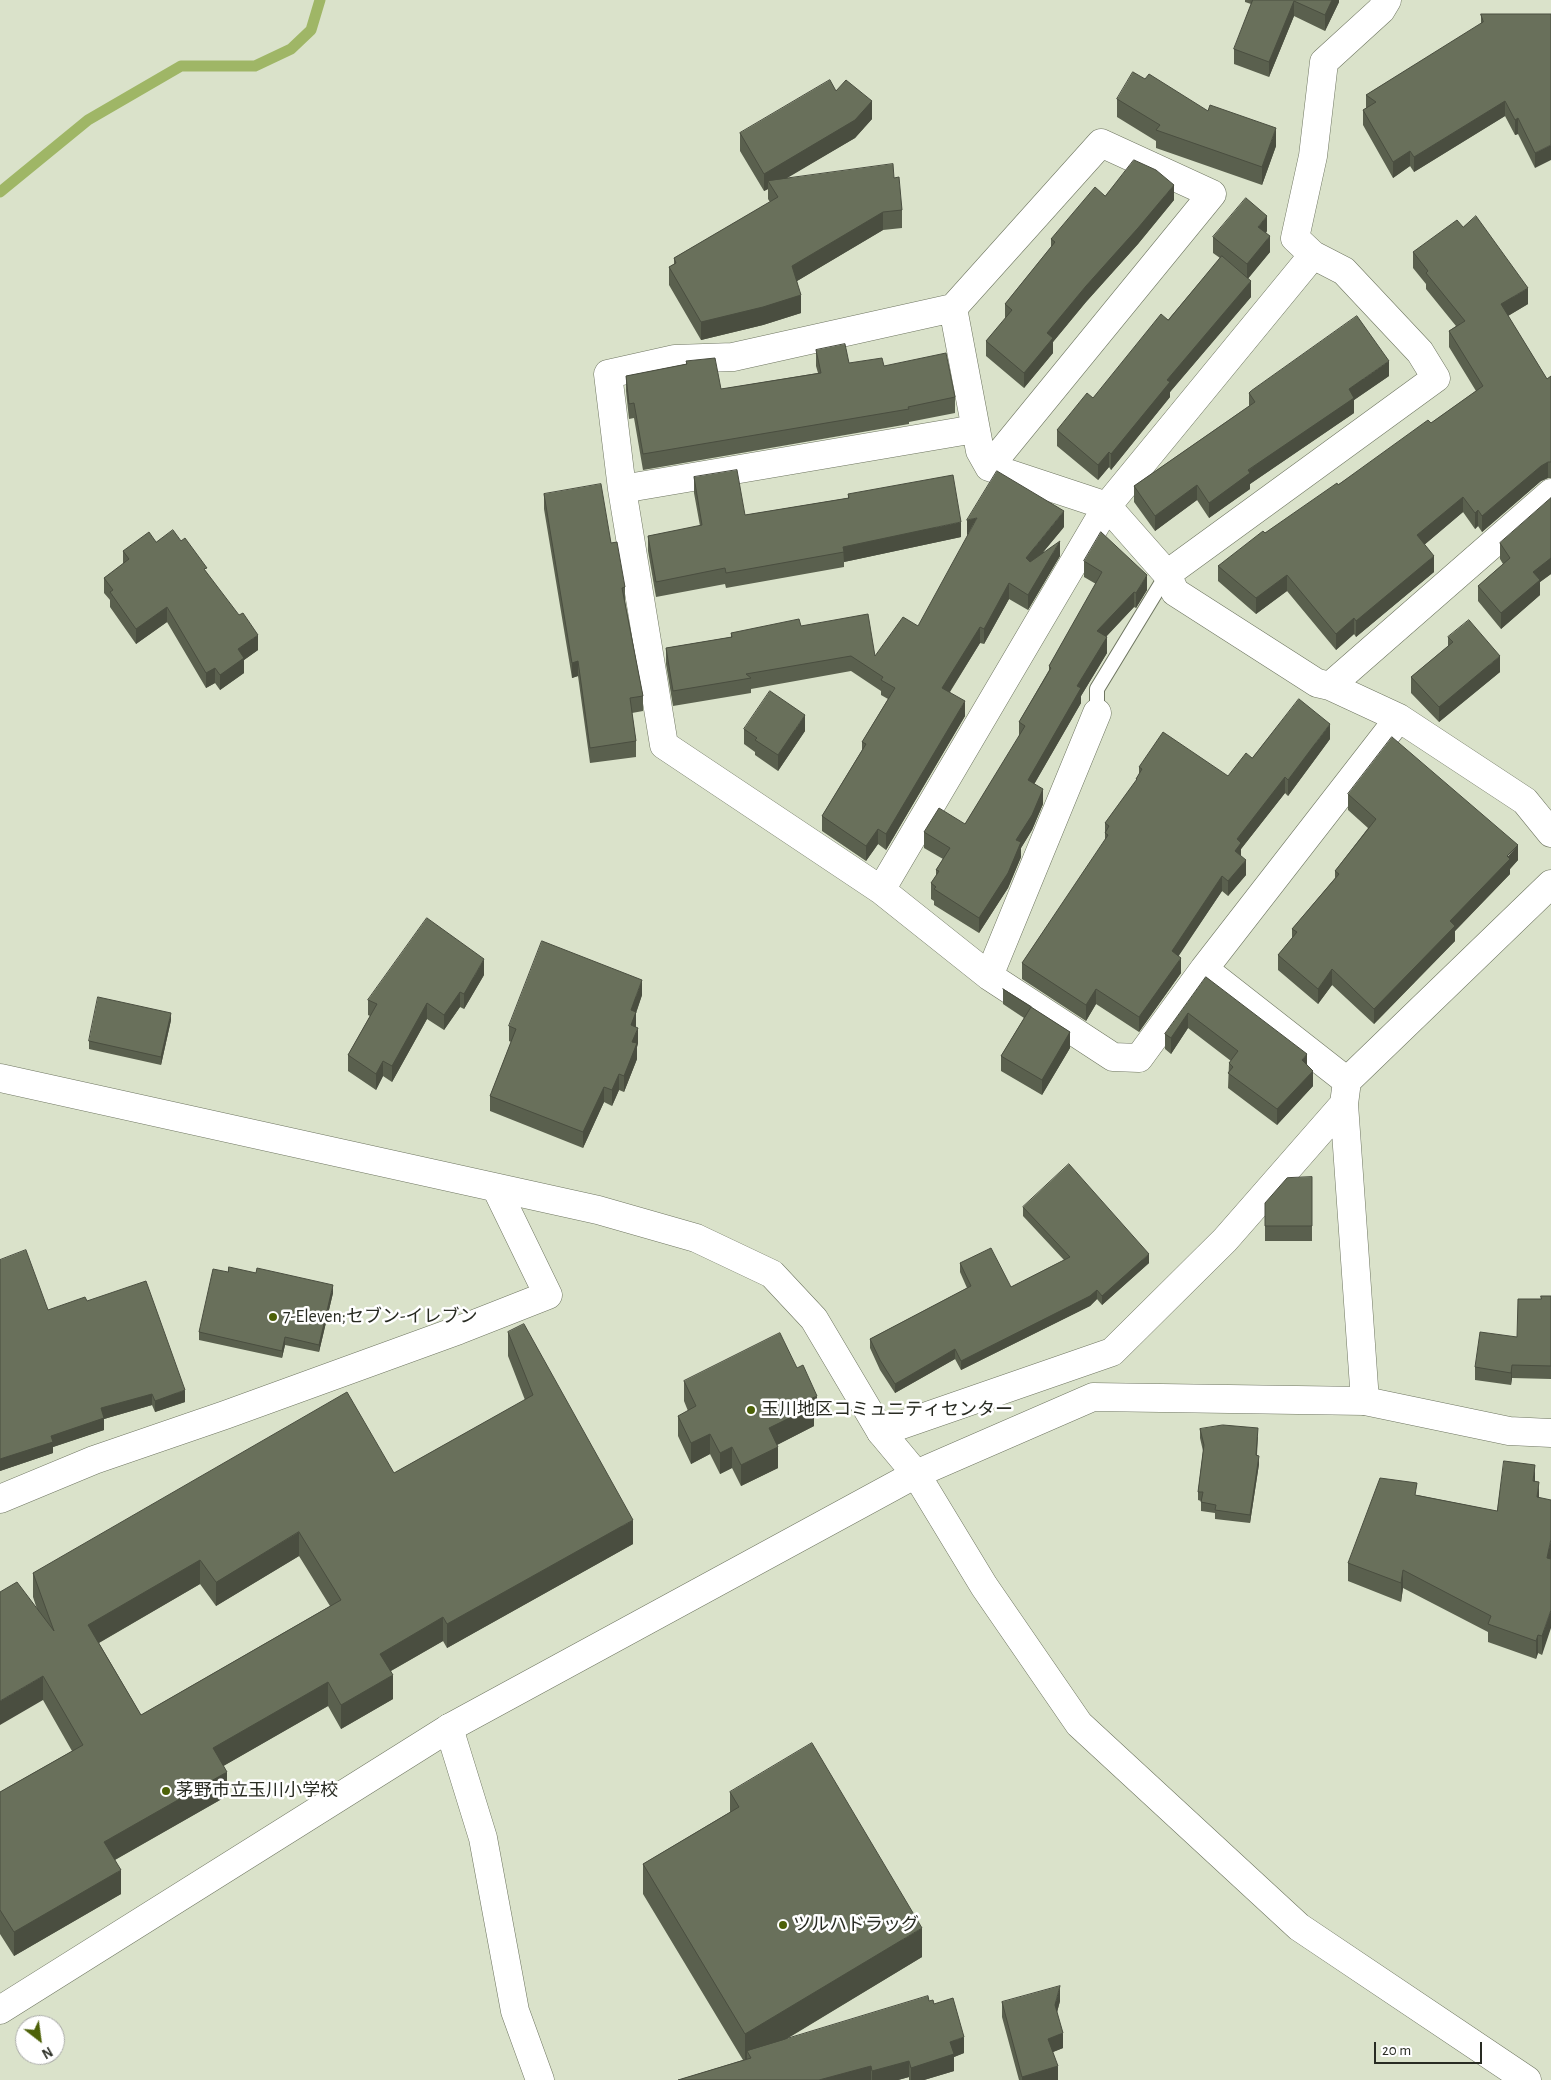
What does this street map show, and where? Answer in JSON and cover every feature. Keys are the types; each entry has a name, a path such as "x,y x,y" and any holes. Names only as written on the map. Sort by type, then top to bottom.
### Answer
{"street":[{"path":"1167,574 1436,378 1420,352 1344,271 1313,255 1295,238 1313,156 1324,62 1381,10 1387,0"},
{"path":"989,467 1212,194 1102,143 953,308 733,357 675,359 608,374 622,489 664,745 881,890 988,976 1113,1057 1139,1058 1204,969 1399,718"},
{"path":"881,890 1107,506 1313,255"},
{"path":"953,308 975,429 980,451 989,467 1107,506 1167,574 1175,592 1317,683 1330,686 1399,718 1525,801 1551,833"},
{"path":"622,489 975,429"},
{"path":"1330,686 1551,493"},
{"path":"988,976 1097,713"},
{"path":"881,1432 1112,1352 1225,1240 1346,1092 1551,884"},
{"path":"1204,969 1346,1092 1365,1401"},
{"path":"0,1078 598,1210 696,1238 772,1274 814,1319 881,1432 916,1474 984,1586 1079,1724 1299,1927 1527,2080"},
{"path":"0,1499 94,1460 290,1392 548,1295 496,1188"},
{"path":"0,2010 449,1728 916,1474 1093,1397 1365,1401 1509,1431 1551,1433"},
{"path":"449,1728 483,1838 515,2011 540,2080"}],"lane":[{"path":"1097,713 1097,689 1167,574"}],"building":[{"path":"1253,0 1332,0 1325,15 1294,1 1269,62 1234,49"},
{"path":"1481,14 1551,14 1551,145 1535,153 1518,118 1515,120 1505,101 1414,157 1410,151 1393,162 1363,110 1376,102 1366,95 1483,22"},
{"path":"1133,72 1145,79 1149,74 1208,111 1210,105 1276,128 1262,167 1156,130 1160,125 1117,99"},
{"path":"830,80 836,91 846,80 872,101 855,120 764,174 740,133"},
{"path":"1134,160 1156,170 1174,185 1047,333 1053,338 1024,373 986,341 1012,310 1005,304 1055,242 1051,239 1095,187 1105,196"},
{"path":"893,164 894,178 899,177 902,210 883,212 792,266 801,295 763,307 701,322 669,267 676,263 674,258 778,197 768,181"},
{"path":"1246,198 1267,216 1258,227 1270,236 1247,264 1213,237"},
{"path":"1476,216 1528,288 1501,304 1547,379 1551,376 1551,462 1541,466 1482,516 1478,510 1475,513 1463,497 1417,535 1434,556 1356,621 1354,618 1336,634 1287,575 1256,598 1218,566 1263,531 1265,533 1337,483 1338,485 1428,420 1431,423 1483,386 1449,331 1465,321 1426,273 1428,271 1413,252 1457,220 1463,227"},
{"path":"1222,256 1251,281 1167,380 1170,382 1111,454 1109,452 1098,465 1057,430 1087,393 1093,398 1161,314 1168,320"},
{"path":"1357,316 1389,361 1349,389 1354,398 1248,470 1250,473 1209,503 1197,485 1155,516 1134,486 1255,402 1249,393 1251,391"},
{"path":"845,344 849,363 882,358 884,366 946,353 955,397 908,407 909,409 643,454 634,403 629,404 626,376 687,364 686,361 715,358 721,389 821,373 816,350"},
{"path":"737,470 745,515 849,498 848,494 953,475 961,522 843,547 844,552 726,573 725,568 656,582 648,536 702,525 694,477"},
{"path":"997,471 1064,511 1026,558 1030,562 1060,541 1028,595 1009,583 984,629 980,627 942,688 965,701 886,834 878,829 866,846 822,816 866,744 862,742 895,688 881,680 883,677 851,656 746,674 751,678 673,691 666,648 732,637 731,633 799,619 801,626 868,614 875,656 903,617 918,626 977,518 967,520"},
{"path":"601,484 611,543 617,542 625,587 622,588 643,696 630,698 636,741 590,748 578,661 572,663 544,494"},
{"path":"1551,498 1551,558 1533,572 1540,580 1501,613 1478,586 1510,558 1500,543"},
{"path":"173,530 181,541 185,538 207,568 204,569 239,615 243,613 258,635 238,649 244,658 220,675 215,668 206,673 167,607 136,629 110,592 113,590 104,578 129,559 123,551 149,532 156,542"},
{"path":"1101,532 1147,575 1136,593 1134,592 1097,631 1107,637 1077,686 1081,688 1028,780 1043,789 1032,815 1016,840 1021,842 1008,873 979,918 934,889 936,887 931,883 939,871 936,870 950,848 924,832 939,808 965,824 1025,726 1019,722 1051,668 1049,666 1102,572 1084,561"},
{"path":"1469,620 1500,656 1439,707 1411,677 1453,642 1448,637"},
{"path":"770,691 805,715 778,755 755,740 757,738 744,729"},
{"path":"1299,699 1330,724 1288,780 1285,777 1237,839 1241,843 1235,851 1246,860 1228,881 1222,876 1172,951 1181,958 1139,1017 1096,989 1086,1005 1022,963 1108,835 1105,833 1109,826 1105,823 1137,779 1142,769 1139,767 1163,732 1228,776 1246,753 1252,758"},
{"path":"1392,737 1518,845 1507,856 1510,859 1450,921 1455,926 1374,1009 1332,969 1318,989 1278,955 1297,932 1292,929 1339,874 1335,871 1376,819 1348,794"},
{"path":"427,918 484,959 464,994 460,992 444,1015 427,1003 392,1066 383,1061 376,1074 348,1055 377,1004 368,1000"},
{"path":"542,941 642,980 631,1010 636,1012 631,1025 638,1028 632,1042 637,1043 624,1076 619,1074 612,1090 604,1087 583,1132 490,1096 516,1029 509,1026"},
{"path":"1206,977 1307,1054 1302,1060 1313,1071 1277,1109 1228,1073 1233,1067 1229,1063 1238,1051 1188,1013 1171,1038 1165,1034"},
{"path":"1003,989 1070,1032 1042,1080 1001,1056 1031,1007"},
{"path":"98,997 171,1013 161,1057 89,1041"},
{"path":"1069,1164 1149,1254 1102,1296 1097,1290 1090,1296 961,1361 955,1349 895,1384 870,1339 971,1286 960,1263 991,1248 1011,1287 1070,1257 1023,1207"},
{"path":"1312,1177 1312,1226 1265,1226 1265,1203 1287,1178"},
{"path":"26,1250 48,1310 85,1297 87,1301 146,1281 185,1390 155,1401 152,1394 101,1408 104,1418 51,1436 53,1442 0,1459 0,1260"},
{"name":"7-Eleven;セブン-イレブン","path":"229,1267 256,1273 257,1268 333,1285 319,1345 285,1337 282,1351 199,1332 213,1269 228,1272"},
{"path":"1541,1296 1551,1296 1551,1366 1512,1365 1511,1373 1475,1367 1480,1332 1517,1337 1518,1299 1541,1299"},
{"path":"524,1324 633,1520 447,1624 443,1617 380,1654 393,1675 341,1705 328,1682 213,1748 227,1772 104,1842 121,1870 14,1932 0,1910 0,1792 83,1745 43,1676 0,1701 0,1592 17,1582 54,1631 33,1573 347,1392 394,1473 533,1395 508,1332","holes":["299,1532 341,1600 141,1715 88,1625 200,1560 216,1582"]},
{"name":"玉川地区コミュニティセンター","path":"780,1333 797,1368 803,1365 817,1396 810,1399 814,1406 769,1428 778,1447 741,1465 732,1447 720,1453 710,1434 691,1443 678,1416 696,1406 684,1381"},
{"path":"1223,1425 1258,1428 1256,1455 1259,1456 1250,1515 1215,1510 1216,1505 1201,1502 1203,1492 1198,1492 1204,1445 1200,1429"},
{"path":"1504,1461 1535,1465 1533,1481 1539,1482 1537,1497 1551,1500 1551,1539 1547,1558 1551,1559 1551,1610 1542,1636 1538,1635 1536,1641 1488,1624 1491,1616 1403,1570 1401,1583 1348,1563 1380,1478 1417,1483 1415,1495 1497,1511"},
{"name":"ツルハドラッグ","path":"812,1743 922,1928 745,2034 643,1864 739,1807 730,1792"},
{"path":"1060,1986 1055,2005 1063,2033 1048,2039 1058,2066 1022,2077 1002,2002"},
{"path":"928,1996 929,2001 933,2000 934,2004 953,1998 964,2037 950,2042 954,2054 911,2068 909,2061 872,2071 871,2066 819,2080 678,2080 751,2058 747,2051"}],"waterway":[{"path":"0,192 88,120 181,66 255,66 291,49 311,30 320,0"}],"place":[{"name":"7-Eleven;セブン-イレブン","path":"273,1317"},
{"name":"玉川地区コミュニティセンター","path":"751,1410"},
{"name":"茅野市立玉川小学校","path":"166,1791"},
{"name":"ツルハドラッグ","path":"783,1925"}]}
